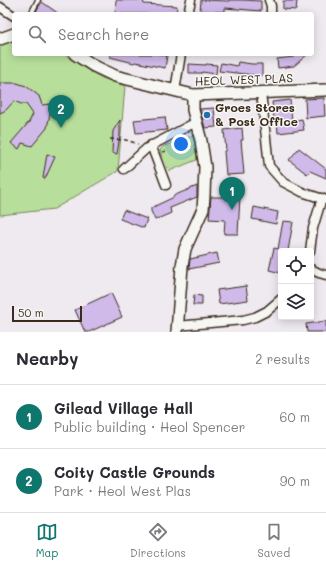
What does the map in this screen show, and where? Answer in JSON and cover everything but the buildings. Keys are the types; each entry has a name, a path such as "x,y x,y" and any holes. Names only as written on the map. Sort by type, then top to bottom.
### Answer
{"street":[{"path":"188,12 191,0"},
{"path":"269,0 271,12"},
{"path":"0,7 12,15"},
{"path":"0,39 12,35"},
{"name":"HEOL WEST PLAS","path":"78,56 94,66 115,76 193,95 326,90"},
{"path":"175,91 181,56"},
{"path":"261,92 270,166 283,182 302,192 324,199 313,228 310,248"},
{"path":"193,95 193,110 201,141 205,166 204,195 203,209 185,249 182,266 177,329 255,317 267,311 278,302"},
{"path":"124,168 149,147 196,122"},
{"path":"149,147 166,185"},
{"path":"314,270 326,275"}],"lane":[{"path":"32,12 38,0"}],"path":[{"path":"110,139 126,140 149,147"}],"green space":[{"path":"12,42 12,56 67,56 102,78 125,86 118,171 54,209 0,215 0,45"},
{"path":"195,135 204,157 169,171 160,150 164,146"}],"place":[{"name":"Groes Stores & Post Office","path":"207,115"},
{"name":"Coity Castle Grounds","path":"61,128"},
{"name":"Gilead Village Hall","path":"232,210"}]}
